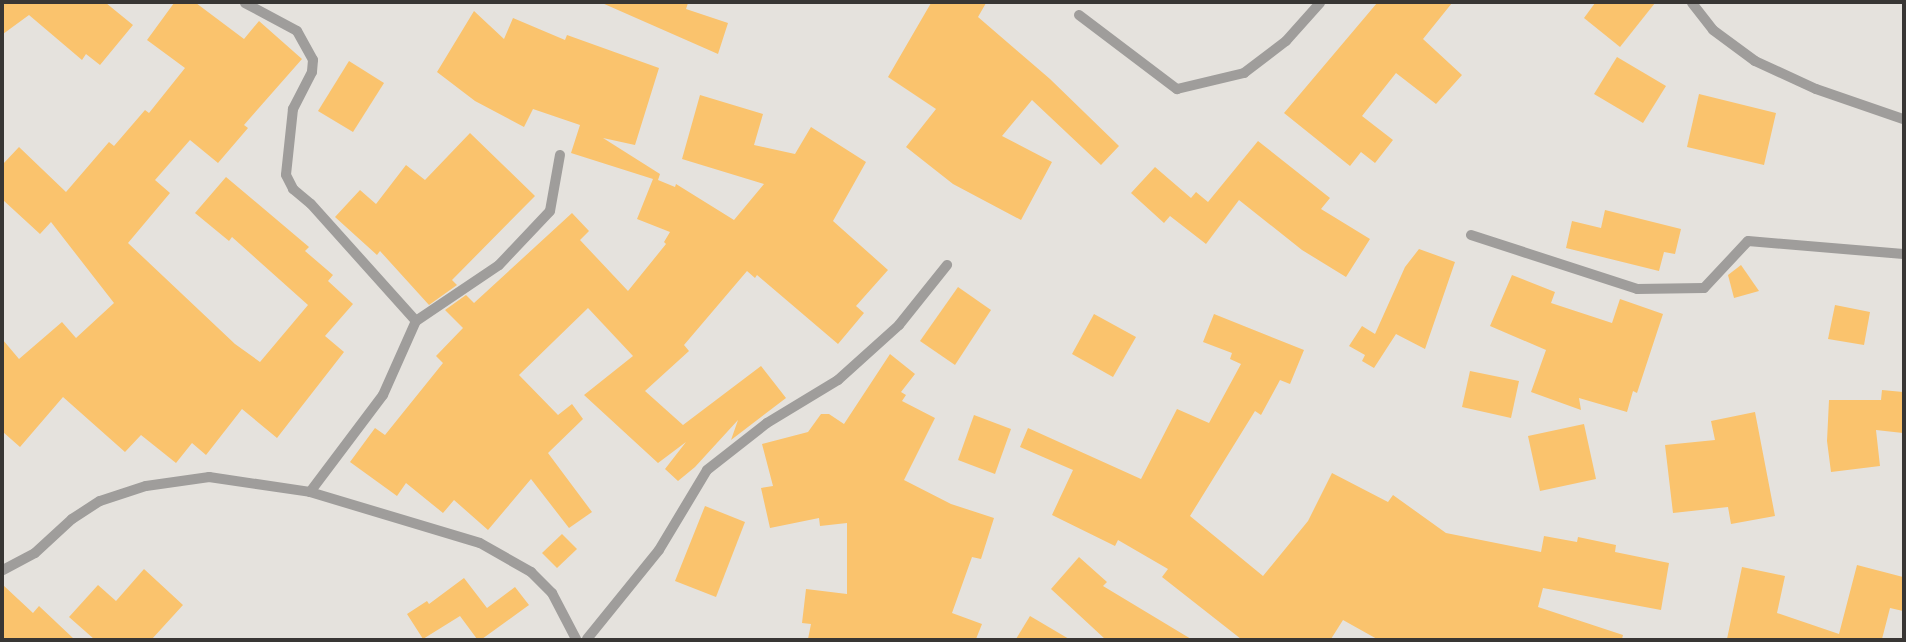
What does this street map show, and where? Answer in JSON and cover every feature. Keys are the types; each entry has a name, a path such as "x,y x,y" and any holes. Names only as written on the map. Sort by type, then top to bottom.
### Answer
{"street":[{"path":"245,3 297,31 313,60 312,72 293,109 286,175 293,189 322,216 416,322"},
{"path":"1080,15 1177,89 1244,73 1286,40 1320,3"},
{"path":"1692,3 1713,30 1755,61 1816,89 1903,119"},
{"path":"310,492 383,395 416,322 499,264 550,211 560,155"},
{"path":"1471,235 1637,289 1704,288 1748,241 1903,254"},
{"path":"587,639 659,550 707,470 767,423 838,380 899,325 947,265"},
{"path":"3,570 35,553 72,519 100,501 146,486 210,477 310,492 480,543 531,572 552,593 576,639"}],"building":[{"path":"3,3 106,3 133,25 100,65 86,54 82,60 29,15 3,34"},
{"path":"174,3 196,3 244,39 259,21 302,59 244,125 248,128 218,163 190,140 155,180 170,193 128,243 235,344 260,362 308,305 232,237 229,241 195,213 226,177 309,247 305,251 333,275 328,281 353,304 325,336 344,352 277,438 242,409 206,455 192,443 176,463 141,435 125,452 63,397 20,447 3,432 3,340 19,359 62,322 76,338 114,303 51,222 40,234 3,200 3,164 19,147 66,192 109,142 114,146 145,110 149,113 185,68 147,40"},
{"path":"602,3 688,3 686,9 728,23 718,54"},
{"path":"931,3 986,3 978,17 1050,79 1119,146 1101,165 1032,100 1002,136 1052,162 1021,220 953,184 906,147 936,109 888,77"},
{"path":"1377,3 1452,3 1423,39 1462,75 1436,104 1396,73 1362,116 1393,140 1375,163 1361,152 1350,166 1284,113"},
{"path":"1595,3 1655,3 1620,47 1584,18"},
{"path":"474,11 504,39 513,18 565,40 567,35 659,68 635,145 603,138 660,174 658,180 675,187 676,184 734,220 764,184 682,159 700,95 763,114 754,145 795,154 811,127 866,162 833,221 888,270 856,306 864,313 838,344 757,275 755,278 747,271 684,345 689,351 645,391 683,425 761,366 786,398 731,440 738,420 695,467 678,481 665,469 686,442 658,463 584,395 633,356 588,308 519,375 558,415 572,404 583,419 548,453 592,512 569,528 531,479 488,530 454,500 443,513 406,483 397,496 350,462 375,428 385,435 443,363 436,356 463,328 445,310 466,295 474,303 572,213 589,231 580,240 628,291 666,244 664,242 670,232 637,219 653,179 571,153 580,125 533,109 524,127 475,101 437,72"},
{"path":"1617,57 1666,86 1643,123 1594,94"},
{"path":"349,61 384,83 353,132 318,111"},
{"path":"1699,94 1776,113 1764,165 1687,147"},
{"path":"470,133 535,196 452,280 457,285 429,305 380,251 377,255 335,217 360,190 376,204 406,165 425,180"},
{"path":"1258,141 1330,198 1321,209 1370,239 1346,277 1302,250 1239,200 1206,244 1170,216 1164,223 1131,193 1155,167 1191,198 1196,192 1208,202"},
{"path":"1605,210 1681,229 1675,254 1664,252 1659,271 1566,248 1572,221 1601,228"},
{"path":"1419,249 1455,262 1425,349 1396,334 1374,368 1362,361 1365,355 1349,346 1362,326 1375,334 1405,267"},
{"path":"1741,265 1759,291 1734,298 1728,275"},
{"path":"1512,275 1555,292 1551,303 1612,323 1620,299 1663,314 1637,393 1633,391 1627,412 1579,398 1581,410 1531,392 1546,350 1490,326"},
{"path":"958,287 991,310 955,365 920,341"},
{"path":"1835,305 1870,312 1864,345 1828,339"},
{"path":"1094,314 1136,337 1113,377 1072,354"},
{"path":"1214,314 1304,350 1290,384 1280,380 1261,415 1255,411 1190,516 1263,576 1308,521 1332,473 1388,502 1393,495 1446,533 1541,552 1544,536 1577,542 1578,537 1616,545 1615,552 1669,563 1661,610 1543,588 1538,607 1623,635 1622,639 1377,639 1343,620 1331,639 1241,639 1162,577 1168,569 1118,540 1115,546 1052,515 1073,470 1020,447 1028,428 1141,479 1177,409 1209,423 1241,364 1230,359 1232,353 1203,342"},
{"path":"890,354 915,374 901,392 906,395 902,401 935,418 904,480 951,504 994,518 981,559 972,557 952,613 982,624 976,639 808,639 811,624 802,623 806,589 847,594 847,523 820,526 819,518 770,528 761,488 773,486 762,444 808,432 821,414 829,414 844,424"},
{"path":"1470,371 1519,381 1511,418 1462,407"},
{"path":"1882,390 1903,392 1903,433 1876,430 1880,466 1831,472 1827,441 1829,400 1881,400"},
{"path":"1755,412 1775,516 1731,524 1728,507 1673,513 1665,445 1715,440 1711,421"},
{"path":"974,415 1011,429 995,474 958,460"},
{"path":"1584,424 1596,479 1540,491 1528,436"},
{"path":"705,506 745,522 716,597 675,581"},
{"path":"562,534 577,549 557,568 542,553"},
{"path":"1079,557 1107,582 1103,586 1191,639 1105,639 1051,589"},
{"path":"1857,565 1903,577 1903,611 1890,608 1882,639 1727,639 1742,567 1785,576 1777,613 1839,634"},
{"path":"144,569 183,605 152,639 94,639 69,617 98,585 116,601"},
{"path":"464,578 487,608 515,587 529,605 482,639 477,639 460,616 423,639 407,614 427,601 429,604"},
{"path":"3,585 33,613 39,606 74,639 3,639"},
{"path":"1030,616 1069,639 1016,639"}]}
